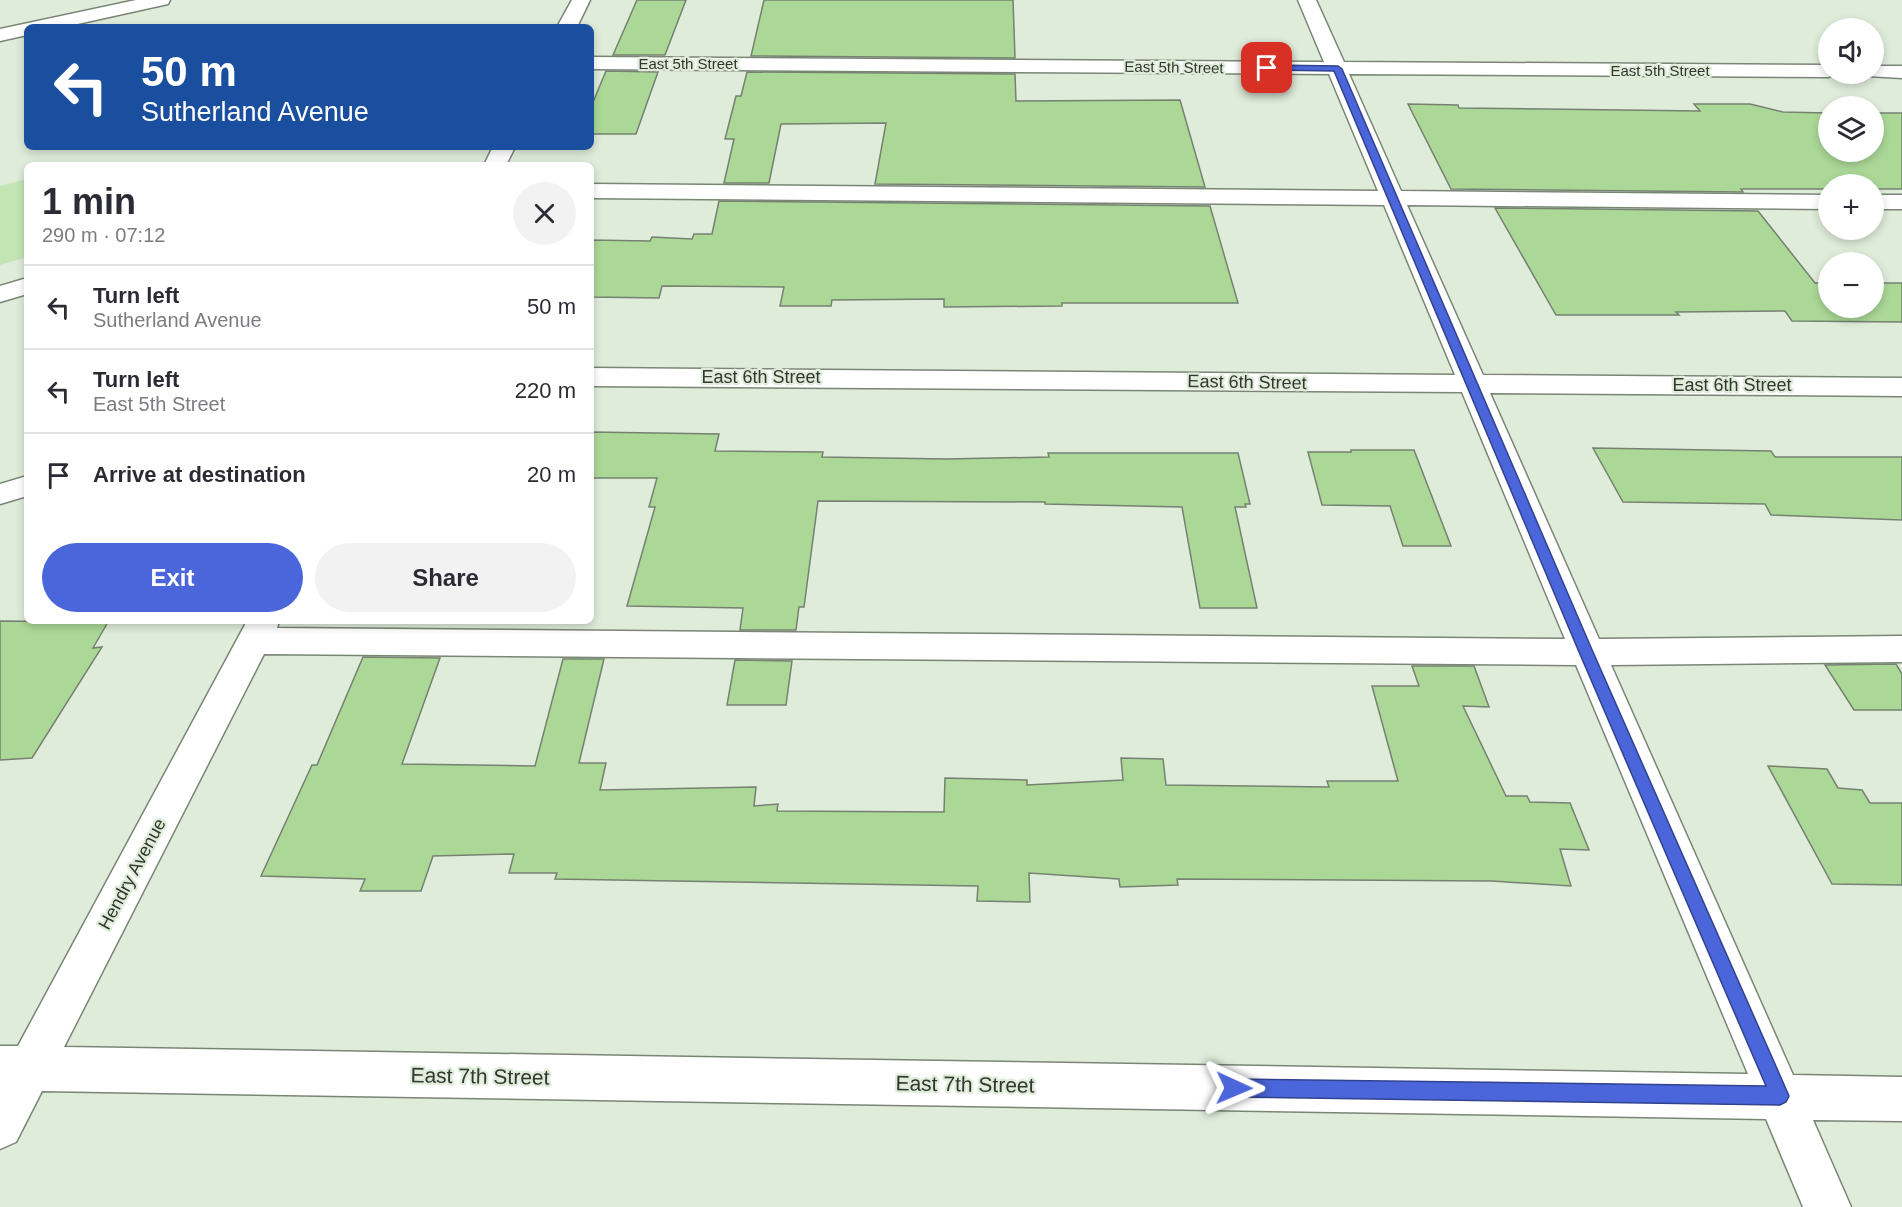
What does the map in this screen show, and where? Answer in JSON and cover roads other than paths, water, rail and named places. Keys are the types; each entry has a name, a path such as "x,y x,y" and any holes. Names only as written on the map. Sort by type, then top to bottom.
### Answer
{"street":[{"path":"52,24 160,0"},
{"path":"569,24 581,0"},
{"path":"1307,0 1827,1207"},
{"path":"0,35 24,30"},
{"name":"East 5th Street","path":"594,63 1818,71"},
{"path":"1884,72 1902,72"},
{"path":"594,191 1818,202"},
{"path":"1884,202 1902,202"},
{"path":"0,294 24,287"},
{"name":"East 6th Street","path":"594,376 1902,387"},
{"path":"0,495 24,487"},
{"path":"259,631 1586,652 1902,649"},
{"name":"Hendry Avenue","path":"0,1126 14,1068 259,631"},
{"name":"East 7th Street","path":"14,1068 1902,1099"}]}
